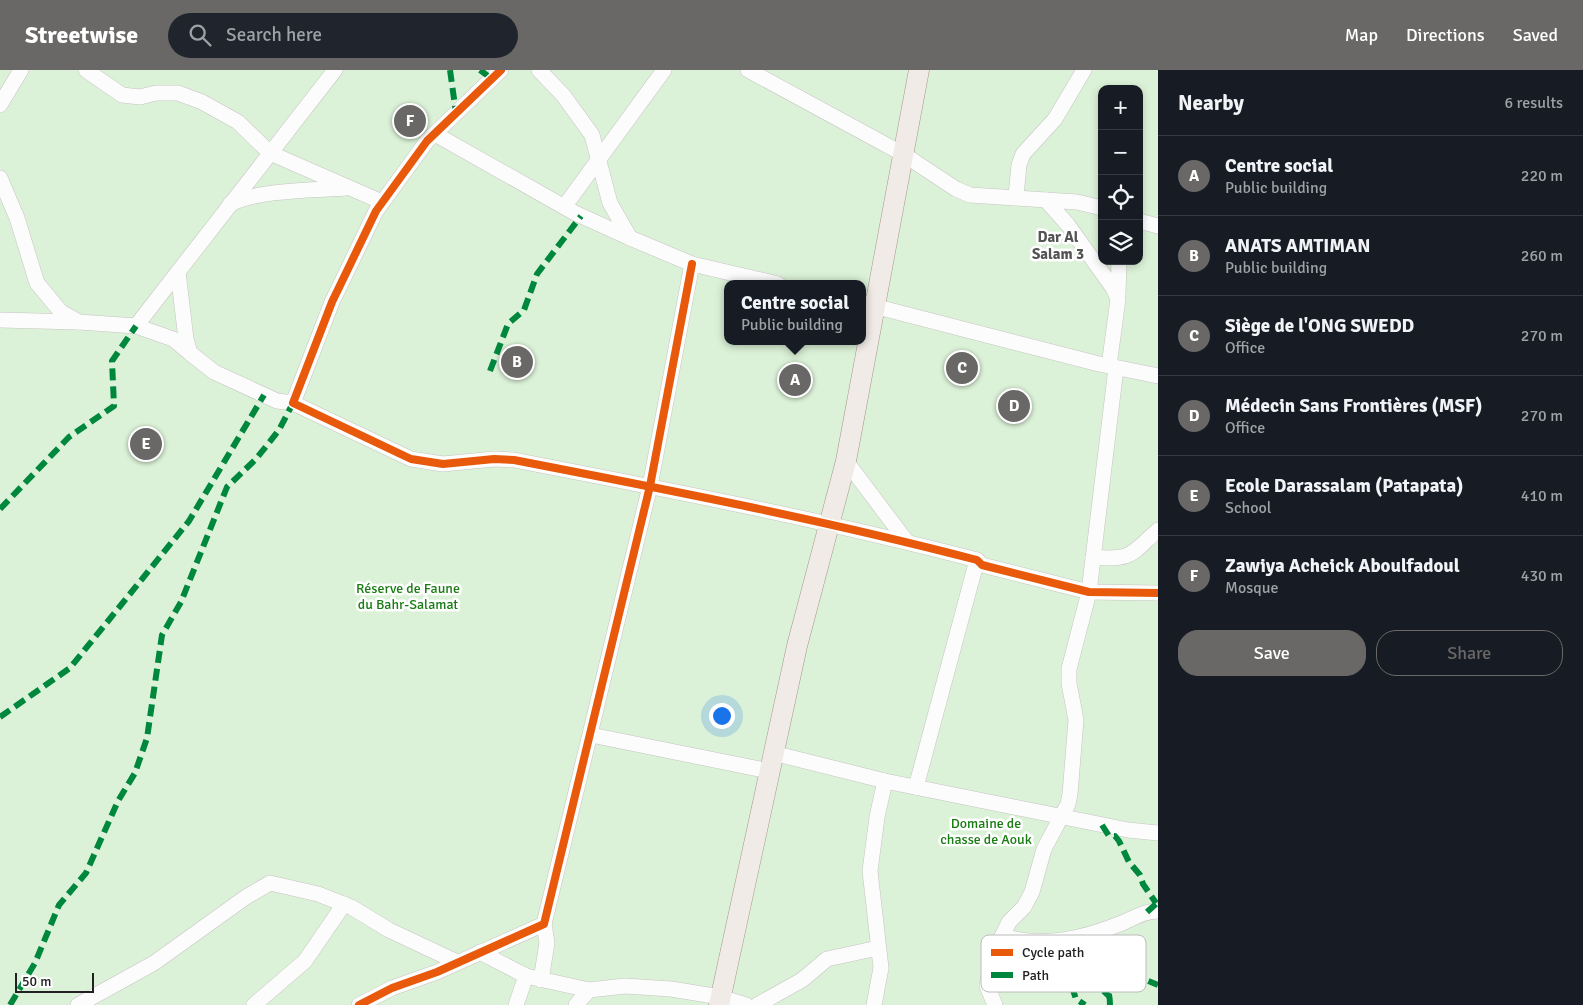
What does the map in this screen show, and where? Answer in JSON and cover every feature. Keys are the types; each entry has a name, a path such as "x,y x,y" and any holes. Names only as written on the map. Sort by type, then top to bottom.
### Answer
{"main road":[{"path":"866,324 919,70"},
{"path":"719,1001 771,762 828,525 846,461 863,345"}],"street":[{"path":"0,105 21,70"},
{"path":"86,70 122,95 140,97 156,93 178,93 202,102 238,122 270,153 382,202"},
{"path":"136,326 335,70"},
{"path":"293,403 332,302 376,211 435,134 501,70"},
{"path":"540,70 563,95 592,135 610,203 630,238"},
{"path":"564,207 664,70"},
{"path":"748,70 903,154 956,189 970,195 992,198 1016,196 1078,202 1098,207"},
{"path":"1016,196 1019,165 1024,154 1055,119 1084,70"},
{"path":"435,134 564,207 630,238 692,264 761,280"},
{"path":"0,178 17,218 37,283 61,312 79,322"},
{"path":"230,204 239,200 289,191 350,187"},
{"path":"1046,200 1105,276 1118,299"},
{"path":"516,1005 534,978 547,943 544,924 650,486 692,264"},
{"path":"1003,935 1010,922 1024,907 1032,892 1044,849 1059,816 1068,804 1070,794 1076,720 1069,683 1069,669 1088,592 1093,557 1112,367 1119,265"},
{"path":"178,272 186,339 190,353"},
{"path":"869,304 1112,367 1158,376"},
{"path":"0,320 136,326 173,339 214,372 277,401 293,403 411,459 443,464 494,459 514,460 650,486 907,542 977,560 982,565 1088,592 1158,593"},
{"path":"846,461 907,542"},
{"path":"1093,557 1115,560 1128,556 1158,530"},
{"path":"916,787 977,560"},
{"path":"591,735 885,780 1128,830 1158,833"},
{"path":"874,1005 881,968 870,871 877,817 885,780"},
{"path":"78,1005 154,963 246,897 270,883 318,894 344,904 388,930 456,962"},
{"path":"254,1005 304,961 344,904"},
{"path":"1086,935 1147,912 1158,911"},
{"path":"359,1005 392,988 544,924"},
{"path":"757,1005 802,980 827,959 878,948"},
{"path":"480,952 534,978 589,990 625,986 671,989 719,1001 746,1005"},
{"path":"576,1005 589,990"},
{"path":"990,992 995,1005"}],"green space":[{"name":"Réserve de Faune du Bahr-Salamat","path":"0,70 1158,70 1158,1005 0,1005"}],"marked path":[{"path":"450,70 456,113"},
{"path":"480,70 492,79"},
{"path":"490,371 508,324 524,310 537,274 581,216"},
{"path":"0,509 69,437 114,406 112,361 136,326"},
{"path":"0,717 70,668 189,521 264,395"},
{"path":"10,1005 35,963 59,905 86,873 118,801 135,773 147,738 162,635 181,602 227,487 256,459 279,430 293,403"},
{"path":"1102,825 1109,836 1115,836 1119,841 1129,862 1140,875 1143,884 1156,903"},
{"path":"1147,912 1158,902"},
{"path":"1146,980 1158,985"},
{"path":"1074,992 1076,999 1085,1005"},
{"path":"1105,992 1110,997"},
{"path":"1108,992 1110,1005"}],"cycle path":[{"path":"501,70 427,141 376,211 332,302 293,403 411,459 443,464 494,459 514,460 688,494 920,545 977,560 982,565 1089,592 1158,593"},
{"path":"359,1005 392,988 437,972 544,924 650,486 692,264"}],"place":[{"name":"Zawiya Acheick Aboulfadoul","path":"410,121"},
{"name":"ANATS AMTIMAN","path":"517,362"},
{"name":"Siège de l'ONG SWEDD","path":"962,368"},
{"name":"Centre social","path":"795,380"},
{"name":"Médecin Sans Frontières (MSF)","path":"1014,406"},
{"name":"Ecole Darassalam (Patapata)","path":"146,444"}],"district":[{"name":"Dar Al Salam 3","path":"1058,246"}],"park label":[{"name":"Domaine de chasse de Aouk","path":"986,832"}]}
